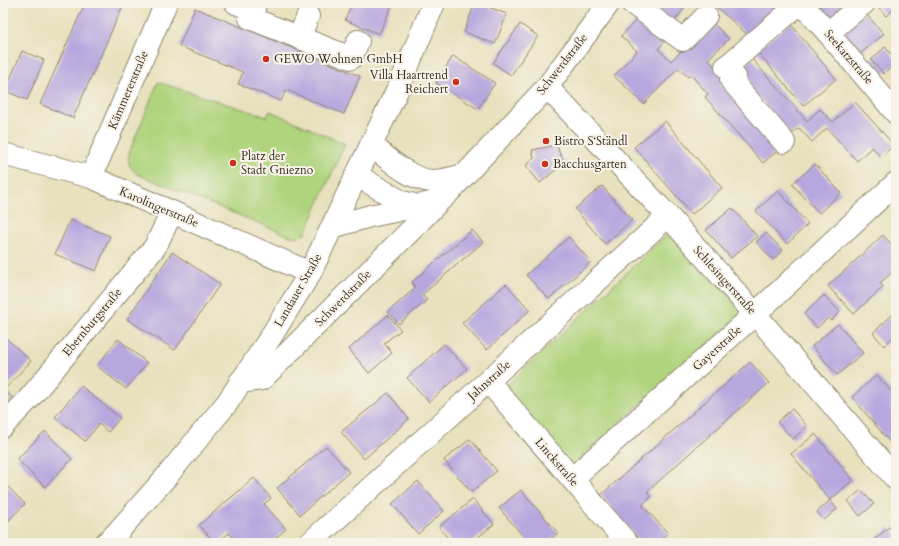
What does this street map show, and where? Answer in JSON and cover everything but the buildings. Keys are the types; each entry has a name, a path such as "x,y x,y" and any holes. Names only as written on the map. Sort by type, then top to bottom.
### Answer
{"street":[{"name":"Kämmererstraße","path":"91,177 166,3"},
{"name":"Landauer Straße","path":"106,543 114,536 167,476 227,403 310,274 402,80 434,3"},
{"name":"Schwerdstraße","path":"240,382 262,379 417,224 429,203 447,194 463,175 547,87 609,3"},
{"path":"632,3 683,40 706,16"},
{"path":"784,142 731,80 735,77 726,66 800,3"},
{"name":"Seekatzstraße","path":"800,3 828,33 896,113"},
{"path":"828,33 864,3"},
{"path":"249,5 250,18 351,58 358,41"},
{"path":"299,38 308,16"},
{"name":"Schlesingerstraße","path":"547,87 668,216 755,314 896,479"},
{"path":"371,145 418,178 431,181 444,180 463,175"},
{"name":"Karolingerstraße","path":"3,154 91,177 310,274"},
{"path":"356,175 402,202 429,203"},
{"name":"Gayerstraße","path":"572,479 755,314 896,183"},
{"path":"332,227 370,216 429,203"},
{"name":"Ebernburgstraße","path":"3,426 28,400 155,247 172,212"},
{"name":"Jahnstraße","path":"310,543 668,216"},
{"name":"Linckstraße","path":"488,381 627,543"}],"green space":[{"name":"Platz der Stadt Gniezno","path":"158,82 267,117 270,111 345,144 305,234 294,237 288,235 137,174 134,171 129,162 131,148"},
{"path":"671,231 744,312 570,467 505,387"}],"place":[{"name":"GEWO Wohnen GmbH","path":"266,59"},
{"name":"Villa Haartrend Reichert","path":"456,82"},
{"name":"Bistro S‘Ständl","path":"546,141"},
{"name":"Platz der Stadt Gniezno","path":"233,163"},
{"name":"Bacchusgarten","path":"545,164"}]}
